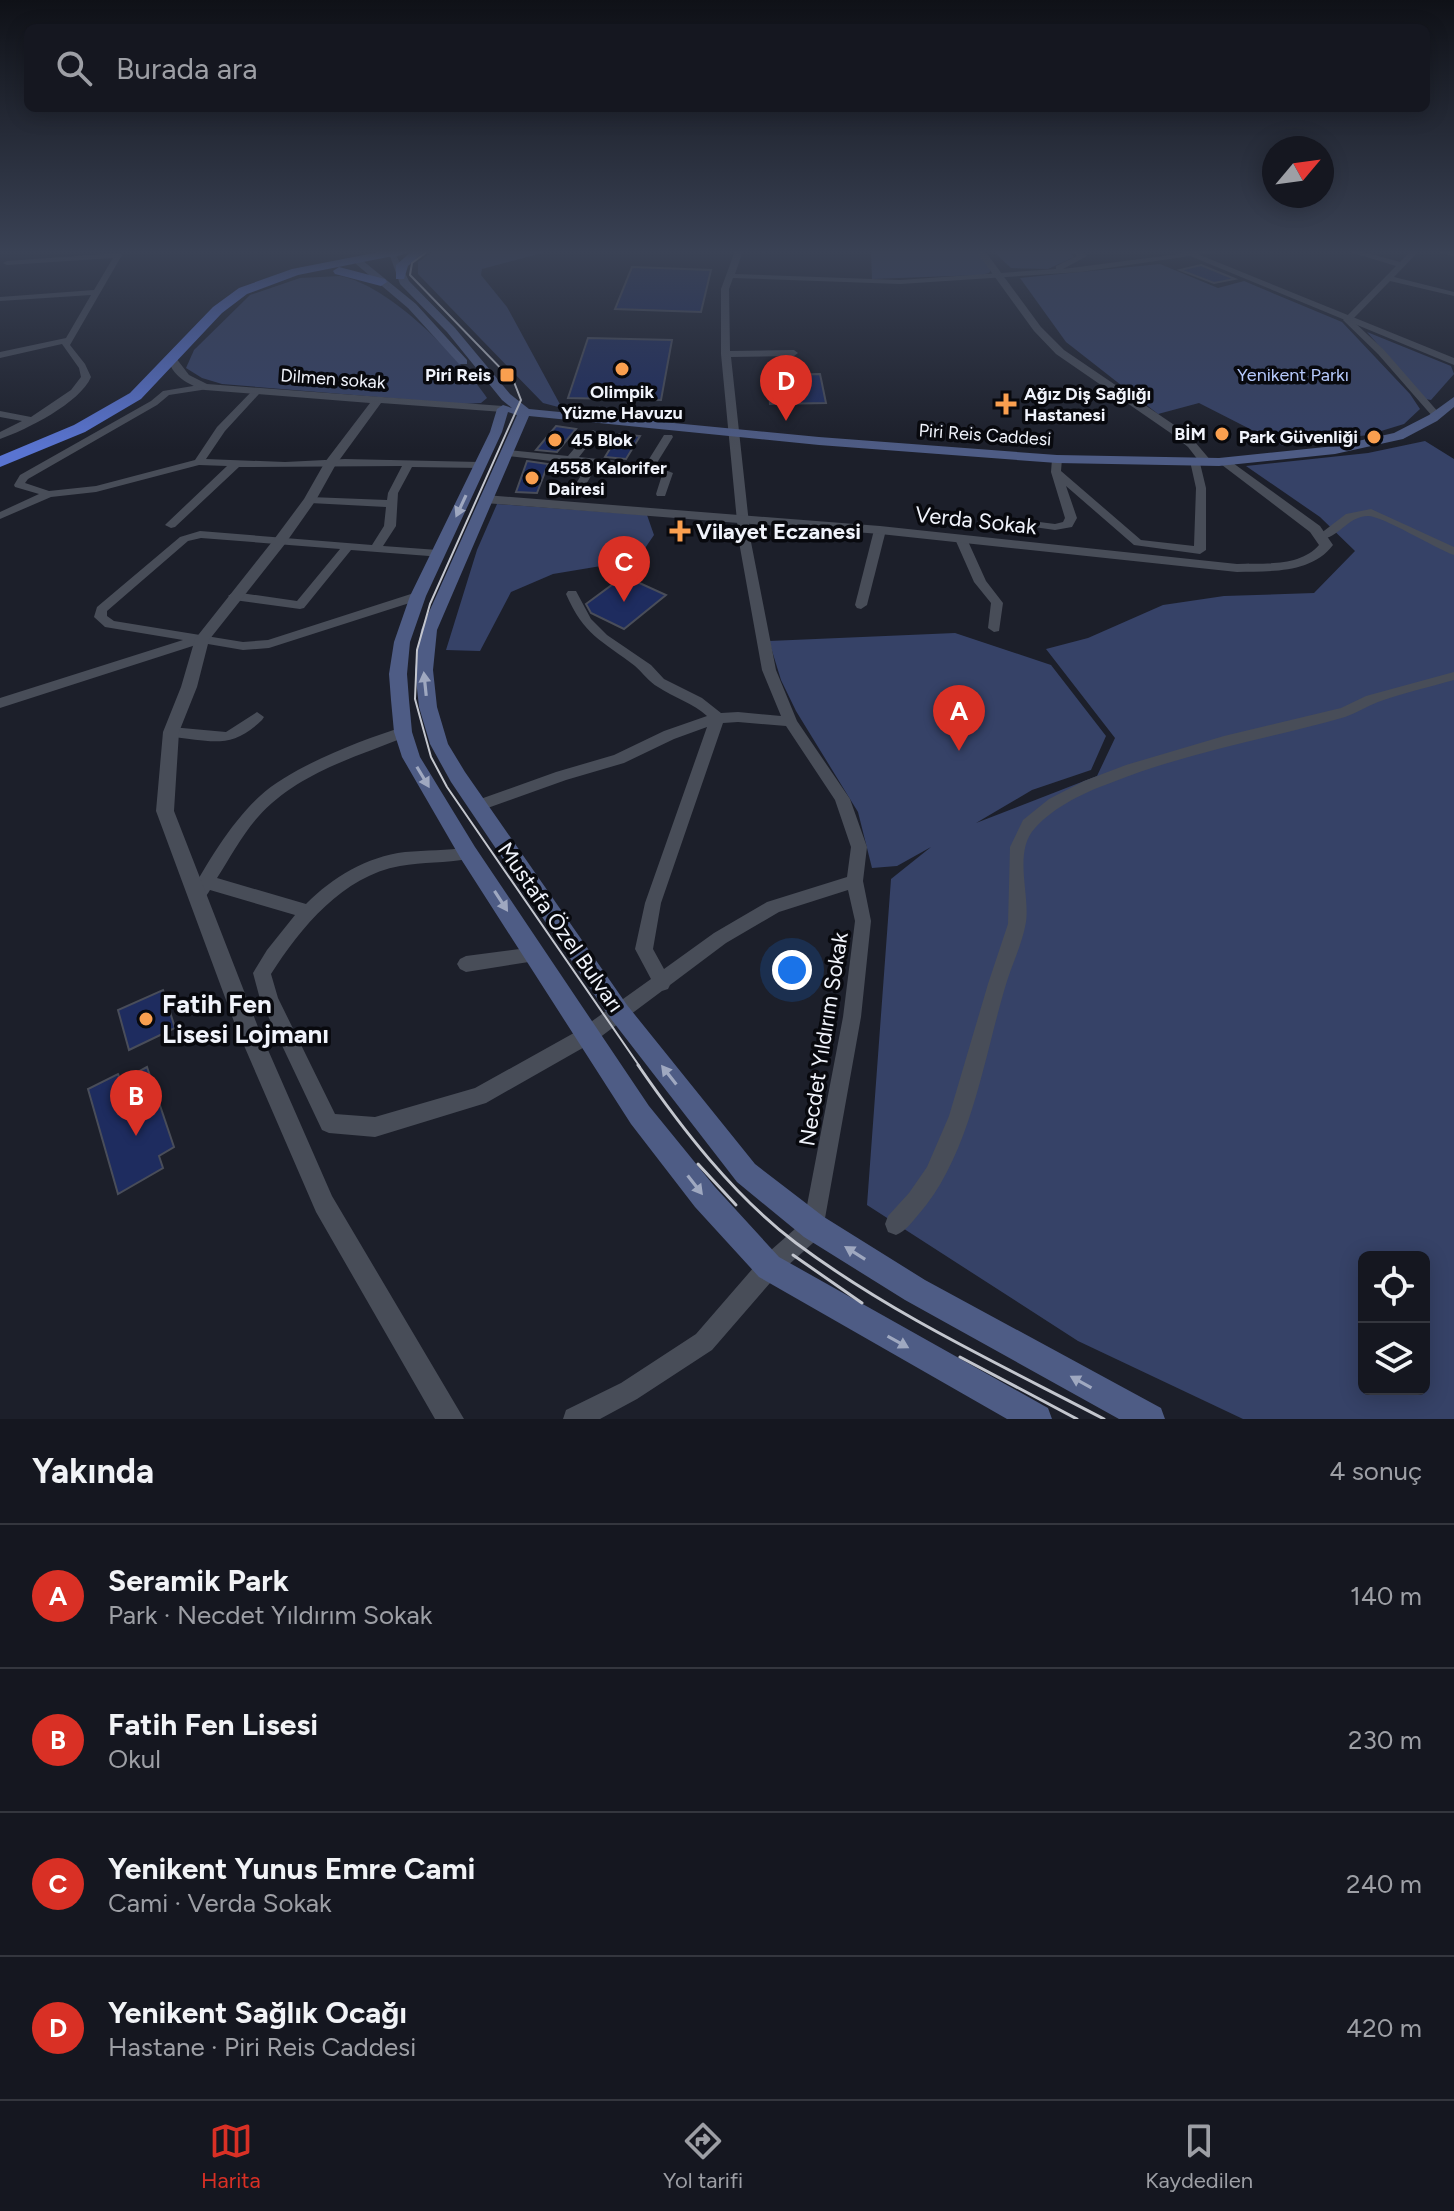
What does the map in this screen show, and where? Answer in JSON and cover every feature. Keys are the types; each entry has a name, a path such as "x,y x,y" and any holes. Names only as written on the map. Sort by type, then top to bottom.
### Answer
{"highway":[{"path":"0,455 74,423 117,398 202,317"},
{"path":"0,462 110,412 150,383 214,317"}],"main road":[{"path":"422,317 459,358 498,394 503,409"},
{"path":"439,317 506,397 525,412"},
{"name":"Piri Reis Caddesi","path":"503,409 1056,466 1226,462 1335,450 1405,433 1454,401"},
{"name":"Mustafa Özel Bulvarı","path":"503,409 496,432 418,596 402,642 398,674 403,732 411,757 468,853 640,1115 705,1197 769,1267 1037,1419"},
{"name":"Mustafa Özel Bulvarı","path":"525,412 429,630 424,670 428,707 439,744 477,806 619,1012 746,1173 814,1227 915,1290 1150,1419"}],"street":[{"path":"0,436 71,396 84,383 86,376 82,366 66,345 81,317"},
{"name":"Necdet Yıldırım Sokak","path":"725,317 725,354 736,470 758,622 769,670 790,722 842,799 859,847 855,881 863,921 852,1017 814,1227"},
{"path":"1030,317 1060,352 1198,448 1200,550 1138,543 1056,466"},
{"path":"1340,317 1454,362"},
{"path":"1347,320 1381,352 1436,415"},
{"path":"0,355 68,340"},
{"path":"725,354 794,353"},
{"path":"172,360 188,380 205,387"},
{"path":"49,494 19,485 19,482 166,393 205,387"},
{"name":"Dilmen sokak","path":"205,387 503,409"},
{"path":"199,462 221,429 256,392"},
{"path":"378,400 329,465 310,500 280,541 202,639 189,687 171,732 165,811 202,889 247,1027 324,1204 450,1419"},
{"path":"0,414 32,420"},
{"path":"571,460 593,433"},
{"path":"649,468 668,437"},
{"path":"507,453 649,468 668,473 661,494"},
{"path":"0,516 49,494 96,489 199,462 480,465"},
{"path":"171,525 238,462"},
{"path":"578,489 594,462"},
{"path":"1226,462 1322,537 1350,516 1371,512 1454,551"},
{"path":"374,550 390,526 393,493 408,465"},
{"path":"1016,522 1055,527 1068,525 1071,518 1056,466"},
{"name":"Verda Sokak","path":"485,499 880,530 1237,568 1271,567 1315,557 1326,545 1322,537"},
{"path":"310,500 391,504"},
{"path":"861,605 880,530"},
{"path":"418,596 269,644 243,646 110,624 100,617 101,610 184,539 212,533 346,549 438,554"},
{"path":"961,539 980,582 997,603 994,628"},
{"path":"234,596 300,605 346,549"},
{"path":"572,594 581,620 602,638 647,669 656,681 689,696 710,709 717,718"},
{"path":"0,703 202,639"},
{"path":"896,1224 913,1208 947,1147 1018,922 1015,859 1027,825 1065,795 1134,767 1345,712 1371,699 1454,676"},
{"path":"171,732 196,732 220,740 244,731 257,717"},
{"path":"477,806 619,759 669,735 717,718 790,722"},
{"path":"662,983 644,949 653,903 717,718"},
{"path":"202,889 252,814 271,796 294,779 403,732"},
{"path":"468,853 440,859 400,859 368,869 332,891 309,912 278,946 262,973 269,999 329,1123 375,1127 479,1096 588,1035 720,938 773,907 855,881"},
{"path":"202,889 309,912"},
{"path":"466,964 535,954"},
{"path":"575,1419 629,1391 704,1342 769,1267 814,1227"}],"green space":[{"path":"227,317 412,317 459,363 487,398 481,403 463,404 222,384 202,378 186,368 194,350"},
{"path":"460,317 513,317 562,408 543,403"},
{"name":"Yenikent Parkı","path":"1048,317 1331,317 1342,322 1410,394 1420,409 1404,424 1368,435 1283,446 1199,403 1158,414 1066,342"},
{"path":"1367,332 1451,366 1454,374 1431,400 1425,399"},
{"path":"1425,441 1454,459 1454,1419 1243,1419 1078,1341 867,1205 891,879 931,847 897,866 872,868 858,812 796,711 781,680 769,641 955,633 1051,665 1106,736 1091,770 1032,790 976,823 1097,776 1115,738 1046,649 1088,638 1163,605 1224,596 1314,593 1355,551 1320,517 1246,466 1368,453"},
{"path":"497,504 647,515 654,535 637,560 553,574 511,592 480,651 446,650 477,550"}],"building":[{"name":"Olimpik Yüzme Havuzu","path":"588,338 672,340 661,400 568,398"},
{"path":"820,374 826,403 770,404 767,375"},
{"name":"45 Blok","path":"556,426 576,429 557,452 536,450"},
{"path":"619,434 640,436 626,459 605,457"},
{"name":"4558 Kalorifer Dairesi","path":"527,461 548,464 537,493 516,492"},
{"path":"624,576 666,595 624,629 591,613 586,604"},
{"name":"Fatih Fen Lisesi Lojmanı","path":"163,990 175,1028 129,1050 118,1010"},
{"path":"147,1067 174,1147 159,1156 163,1168 118,1194 88,1089 118,1074 121,1081"}],"tram line":[{"path":"451,317 514,382 521,400 430,604 417,650 415,699 431,757 447,787 640,1067"},
{"path":"638,1065 730,1183 796,1243 869,1293 985,1358 1104,1419"},
{"path":"698,1164 736,1205"},
{"path":"793,1255 862,1303"},
{"path":"960,1357 1077,1419"}],"place":[{"name":"Olimpik Yüzme Havuzu","path":"622,369"},
{"name":"Piri Reis","path":"507,375"},
{"name":"Ağız Diş Sağlığı Hastanesi","path":"1006,404"},
{"name":"Yenikent Sağlık Ocağı","path":"786,421"},
{"name":"BİM","path":"1222,434"},
{"name":"Park Güvenliği","path":"1374,437"},
{"name":"45 Blok","path":"555,440"},
{"name":"4558 Kalorifer Dairesi","path":"532,478"},
{"name":"Vilayet Eczanesi","path":"680,531"},
{"name":"Yenikent Yunus Emre Cami","path":"624,602"},
{"name":"Seramik Park","path":"959,751"},
{"name":"Fatih Fen Lisesi Lojmanı","path":"146,1019"},
{"name":"Fatih Fen Lisesi","path":"136,1136"}]}
